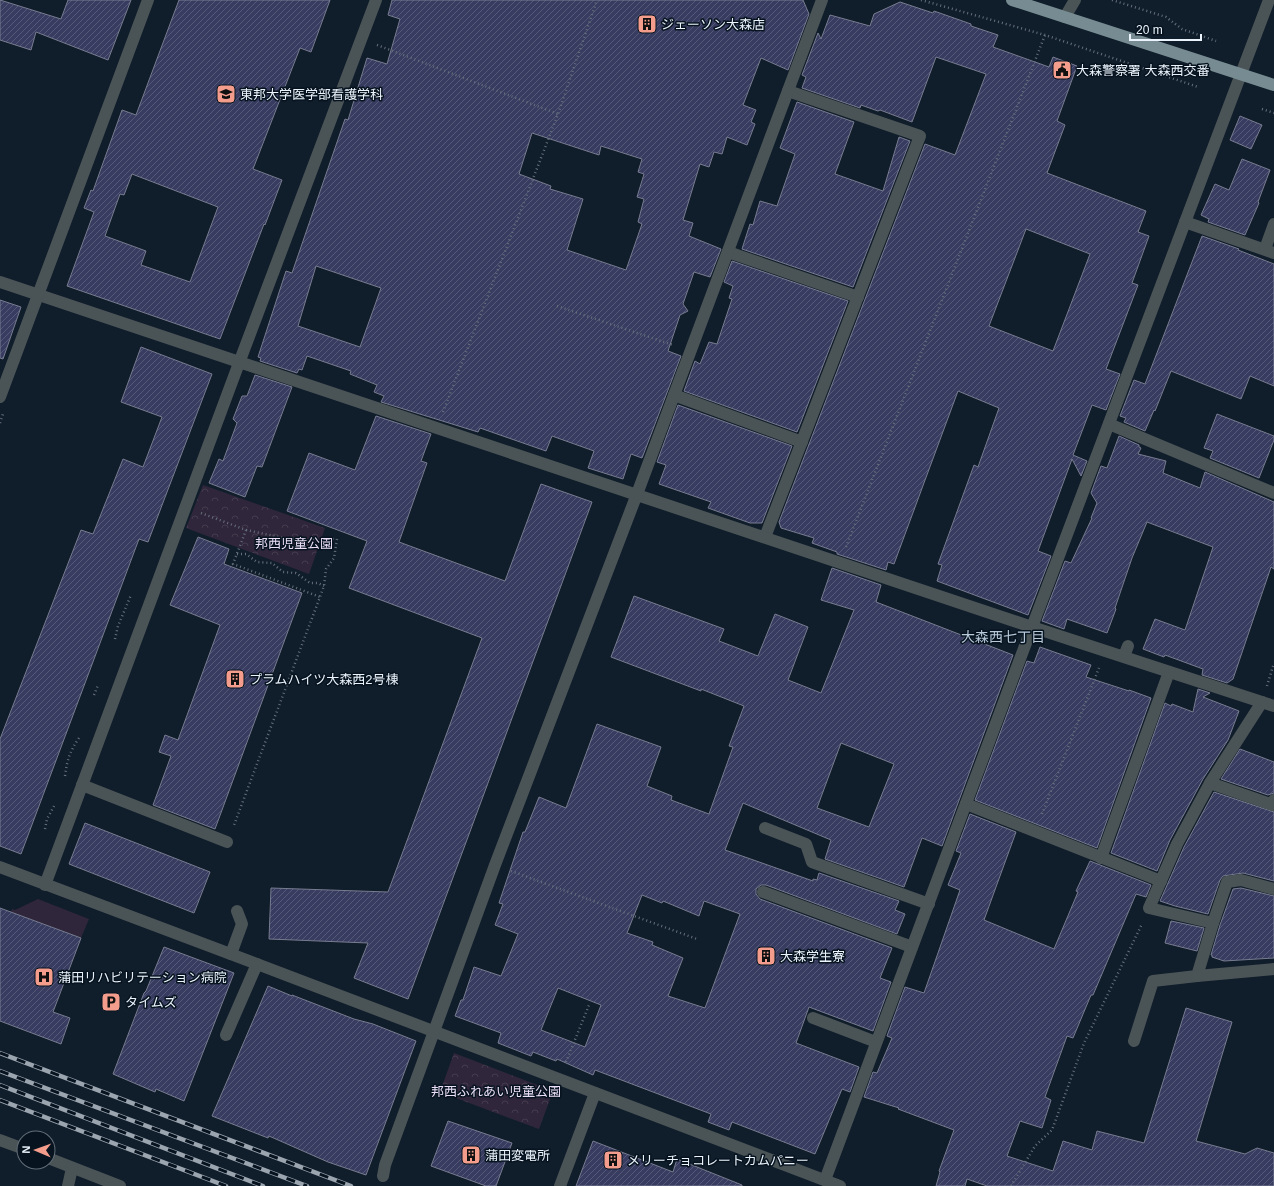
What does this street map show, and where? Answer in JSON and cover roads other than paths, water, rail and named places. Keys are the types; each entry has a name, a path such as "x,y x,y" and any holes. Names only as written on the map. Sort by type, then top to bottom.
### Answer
{"main road":[{"path":"1012,0 1274,85"}],"street":[{"path":"1,392 148,0"},
{"path":"45,885 376,0"},
{"path":"383,1176 385,1165 495,865 637,494 822,0"},
{"path":"1065,17 1075,0"},
{"path":"825,1180 1108,424 1269,0"},
{"path":"765,537 920,136 788,91"},
{"path":"1185,222 1269,251 1274,224"},
{"path":"728,252 858,297"},
{"path":"0,282 1032,627 1106,651 1126,651 1169,672 1274,706"},
{"path":"674,395 802,442"},
{"path":"1108,424 1274,494"},
{"path":"1101,858 1169,672"},
{"path":"1213,923 1149,908 1177,844 1210,783 1262,702"},
{"path":"1210,783 1273,805 1274,800"},
{"path":"82,785 227,842"},
{"path":"966,804 1161,881"},
{"path":"765,828 806,844 812,862 928,904"},
{"path":"0,867 840,1186"},
{"path":"1197,976 1227,882 1240,880 1274,889"},
{"path":"762,892 912,947"},
{"path":"231,954 242,924 236,911"},
{"path":"226,1035 257,964"},
{"path":"1134,1041 1153,982 1197,976 1274,969"},
{"path":"813,1018 876,1042"},
{"path":"560,1186 595,1093"},
{"path":"0,1140 16,1146"},
{"path":"56,1161 120,1186"},
{"path":"68,1186 72,1168"}],"railway":[{"path":"0,1053 351,1186"},
{"path":"0,1071 307,1186"},
{"path":"0,1085 263,1186"},
{"path":"0,1100 226,1186"}],"place":[{"name":"ジェーソン大森店","path":"647,24"},
{"name":"大森警察署 大森西交番","path":"1062,70"},
{"name":"東邦大学医学部看護学科","path":"226,94"},
{"name":"プラムハイツ大森西2号棟","path":"235,679"},
{"name":"大森学生寮","path":"766,956"},
{"name":"蒲田リハビリテーション病院","path":"44,977"},
{"name":"タイムズ","path":"111,1002"},
{"name":"蒲田変電所","path":"471,1155"},
{"name":"メリーチョコレートカムパニー","path":"613,1160"}],"district":[{"name":"大森西七丁目","path":"1003,637"}],"park label":[{"name":"邦西児童公園","path":"294,543"},
{"name":"邦西ふれあい児童公園","path":"496,1091"}]}
